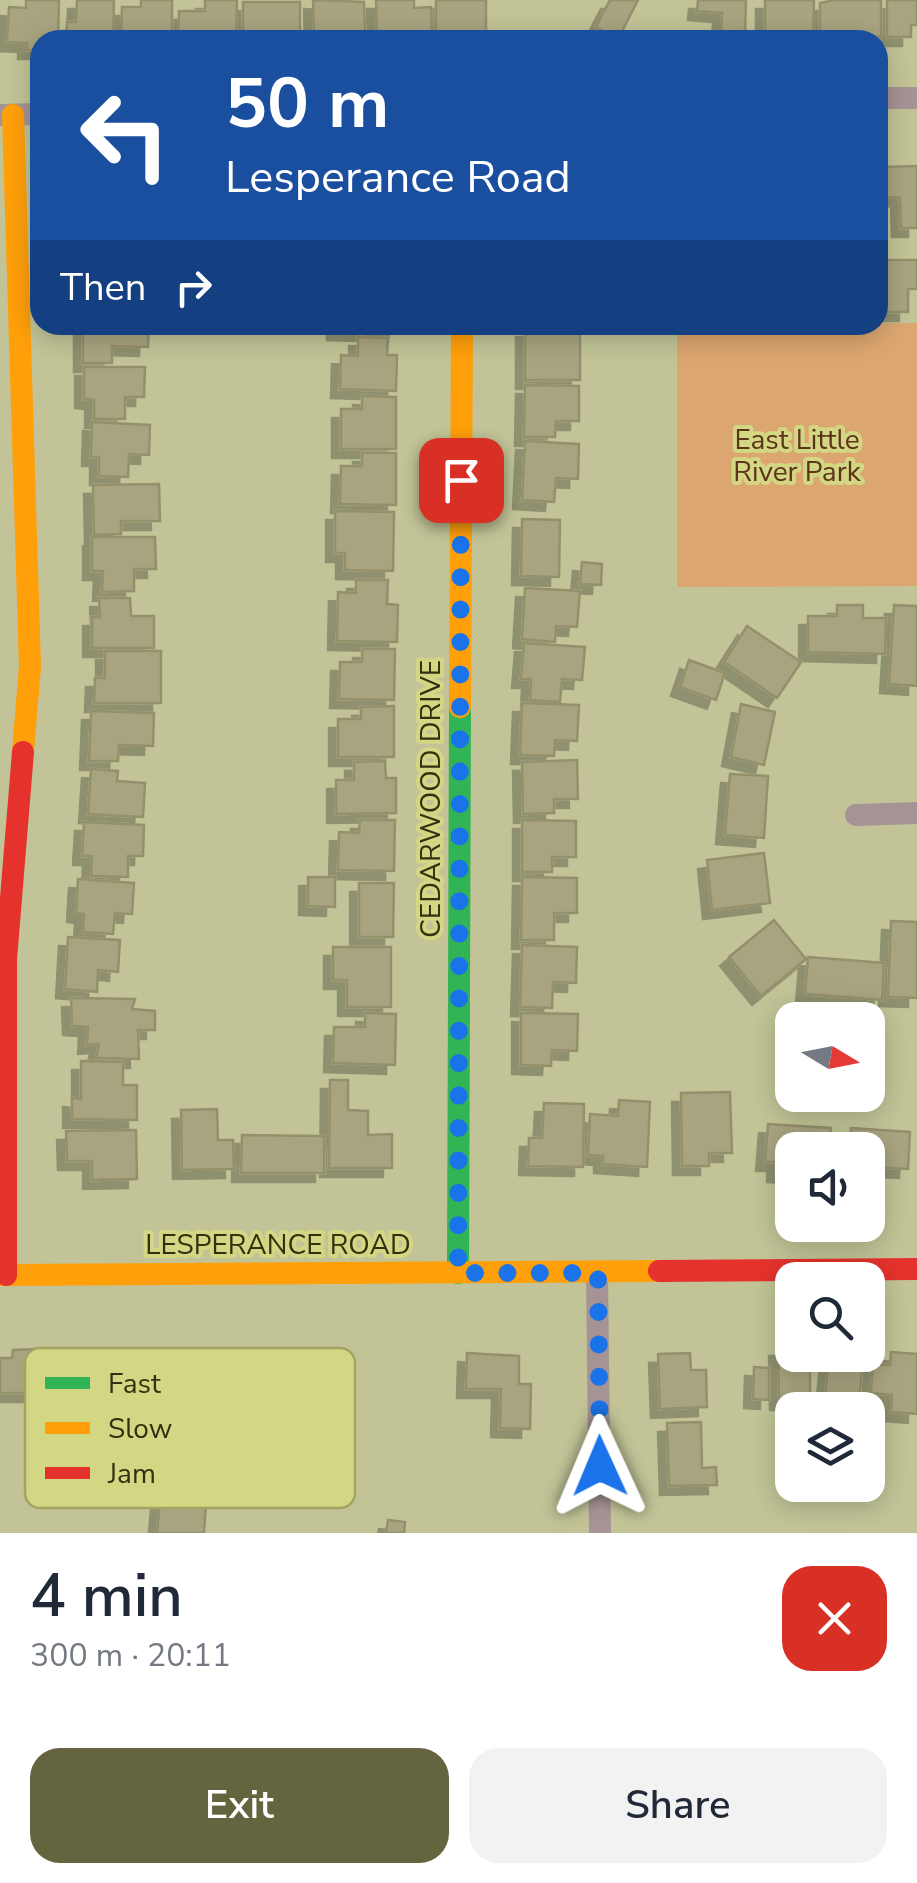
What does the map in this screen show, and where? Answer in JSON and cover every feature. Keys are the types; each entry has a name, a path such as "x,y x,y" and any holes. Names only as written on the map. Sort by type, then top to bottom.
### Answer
{"street":[{"path":"888,98 917,98"},
{"path":"3,1275 6,959 30,666 7,115"},
{"name":"CEDARWOOD DRIVE","path":"458,1273 462,335"},
{"path":"856,815 917,814"},
{"name":"LESPERANCE ROAD","path":"3,1275 917,1269"},
{"path":"598,1273 600,1533"}],"green space":[{"name":"East Little River Park","path":"888,323 917,323 917,586 677,587 677,335 888,335"}],"building":[{"path":"26,0 59,0 58,30 30,30 30,50 27,43 7,42 9,7 26,8"},
{"path":"77,0 114,0 113,30 67,30 67,22 76,22"},
{"path":"141,0 172,0 172,30 121,30 122,7 141,7"},
{"path":"205,0 237,0 236,30 178,30 179,11 205,11"},
{"path":"313,0 364,2 365,30 314,30"},
{"path":"376,0 414,0 414,8 431,7 432,30 377,30"},
{"path":"436,0 486,0 486,30 436,30"},
{"path":"610,0 638,0 623,30 596,27"},
{"path":"698,0 746,0 745,30 721,30 722,13 697,11"},
{"path":"765,0 814,0 813,30 765,30"},
{"path":"881,0 881,30 820,30 820,3"},
{"path":"887,0 917,0 917,25 911,25 911,37 888,37"},
{"path":"243,2 300,2 300,30 243,30"},
{"path":"917,166 917,228 901,228 900,197 888,198 888,167"},
{"path":"888,260 917,260 917,289 908,289 908,312 888,312"},
{"path":"83,335 149,335 148,347 112,346 112,363 83,363"},
{"path":"525,335 580,335 580,380 525,380"},
{"path":"358,337 388,338 387,355 397,355 396,391 340,389 341,355 358,356"},
{"path":"84,367 145,367 144,397 125,397 125,419 94,419 94,400 84,399"},
{"path":"525,385 579,386 579,421 556,421 555,437 524,437"},
{"path":"362,396 396,397 396,449 341,449 341,409 362,409"},
{"path":"92,422 150,425 149,455 129,454 128,477 99,476 99,457 91,457"},
{"path":"525,441 579,444 578,479 556,478 554,502 522,500"},
{"path":"362,453 396,453 396,505 340,504 341,466 362,466"},
{"path":"159,484 160,521 121,521 121,534 94,535 93,485"},
{"path":"335,511 394,512 393,571 345,570 345,553 335,553"},
{"path":"522,519 560,520 559,577 521,576"},
{"path":"92,537 155,537 156,569 134,569 134,591 102,592 103,571 92,571"},
{"path":"582,562 602,564 601,585 580,584"},
{"path":"356,580 388,580 387,604 398,605 397,642 337,641 338,592 356,593"},
{"path":"525,588 580,591 577,627 556,626 555,642 522,639"},
{"path":"99,598 130,598 131,616 154,616 154,648 92,648 92,617 100,617"},
{"path":"837,605 863,605 863,618 886,618 885,654 808,652 808,616 837,616"},
{"path":"894,605 917,606 917,686 889,684"},
{"path":"747,626 801,662 777,698 724,662"},
{"path":"524,643 585,647 582,680 562,679 560,702 530,700 531,679 521,679"},
{"path":"362,649 395,649 394,700 339,699 340,662 362,662"},
{"path":"105,651 161,651 161,703 94,703 95,678 105,678"},
{"path":"689,660 725,673 716,700 680,687"},
{"path":"522,703 579,705 577,741 555,740 554,756 520,755"},
{"path":"741,704 775,712 764,765 731,757"},
{"path":"394,706 394,757 338,757 338,719 361,719 361,707"},
{"path":"91,711 154,713 153,746 119,745 118,761 89,761"},
{"path":"577,760 578,799 554,799 554,813 523,814 522,762"},
{"path":"385,761 386,778 396,778 396,813 336,814 336,780 354,780 354,762"},
{"path":"91,769 118,771 117,781 145,783 143,817 88,814"},
{"path":"730,774 768,776 764,838 725,835"},
{"path":"360,820 395,820 394,871 338,870 339,832 359,833"},
{"path":"522,820 576,821 576,857 552,857 552,872 522,872"},
{"path":"84,822 144,825 143,856 128,856 128,877 91,876 92,856 82,856"},
{"path":"764,853 770,903 712,910 707,860"},
{"path":"308,877 335,877 335,907 308,906"},
{"path":"522,877 577,878 577,913 554,913 554,940 521,940"},
{"path":"78,879 134,883 132,914 115,913 113,934 83,932 84,914 76,913"},
{"path":"359,883 394,883 393,937 359,937"},
{"path":"774,920 806,959 761,996 729,957"},
{"path":"891,921 917,922 917,998 888,997"},
{"path":"68,937 120,940 118,972 98,970 97,992 65,989"},
{"path":"522,945 577,947 576,983 553,982 552,1008 520,1007"},
{"path":"333,947 391,947 391,1007 347,1007 347,980 333,980"},
{"path":"808,957 884,963 882,1000 805,994"},
{"path":"71,998 135,999 132,1009 155,1011 155,1030 138,1030 139,1059 96,1058 99,1044 87,1045 88,1027 72,1026"},
{"path":"365,1013 396,1014 395,1065 333,1063 334,1027 365,1027"},
{"path":"521,1013 578,1014 577,1051 552,1050 551,1066 521,1065"},
{"path":"81,1061 123,1062 123,1085 137,1085 137,1120 72,1119 72,1098 81,1099"},
{"path":"330,1080 348,1080 348,1110 368,1111 368,1135 392,1134 392,1168 329,1168"},
{"path":"730,1092 732,1153 709,1153 709,1166 682,1166 681,1093"},
{"path":"619,1100 650,1102 647,1167 603,1164 603,1156 588,1155 590,1114 618,1116"},
{"path":"544,1103 584,1104 583,1167 528,1166 529,1138 542,1138"},
{"path":"217,1109 218,1140 233,1140 234,1169 182,1170 181,1110"},
{"path":"768,1124 831,1128 831,1132 775,1132 775,1162 765,1162"},
{"path":"851,1128 910,1132 908,1169 885,1168 885,1132 851,1132"},
{"path":"136,1130 137,1179 92,1180 92,1161 67,1161 66,1131"},
{"path":"242,1135 324,1136 324,1173 241,1173"},
{"path":"25,1349 25,1393 0,1393 0,1358 12,1358 13,1350"},
{"path":"891,1352 917,1354 917,1414 891,1412 892,1395 871,1392 872,1372 885,1372 885,1365 890,1365"},
{"path":"467,1353 519,1356 519,1384 531,1384 530,1429 500,1428 501,1389 466,1389"},
{"path":"690,1353 691,1370 706,1370 707,1407 660,1409 658,1354"},
{"path":"754,1367 769,1368 769,1400 753,1399"},
{"path":"778,1372 810,1372 810,1392 779,1392"},
{"path":"827,1372 862,1372 860,1392 826,1392"},
{"path":"701,1422 702,1468 716,1467 717,1485 669,1486 667,1423"},
{"path":"159,1508 206,1508 204,1533 157,1533"},
{"path":"388,1520 405,1522 404,1533 386,1533"}],"traffic: fast":[{"path":"458,1273 460,707"}],"traffic: slow":[{"path":"13,115 30,666 23,752"},
{"path":"460,707 462,335"},
{"path":"0,1275 659,1271"}],"traffic: jam":[{"path":"6,1275 6,959 23,752"},
{"path":"659,1271 917,1269"}],"route":[{"path":"461,480 458,1273 598,1273 600,1466"}]}
